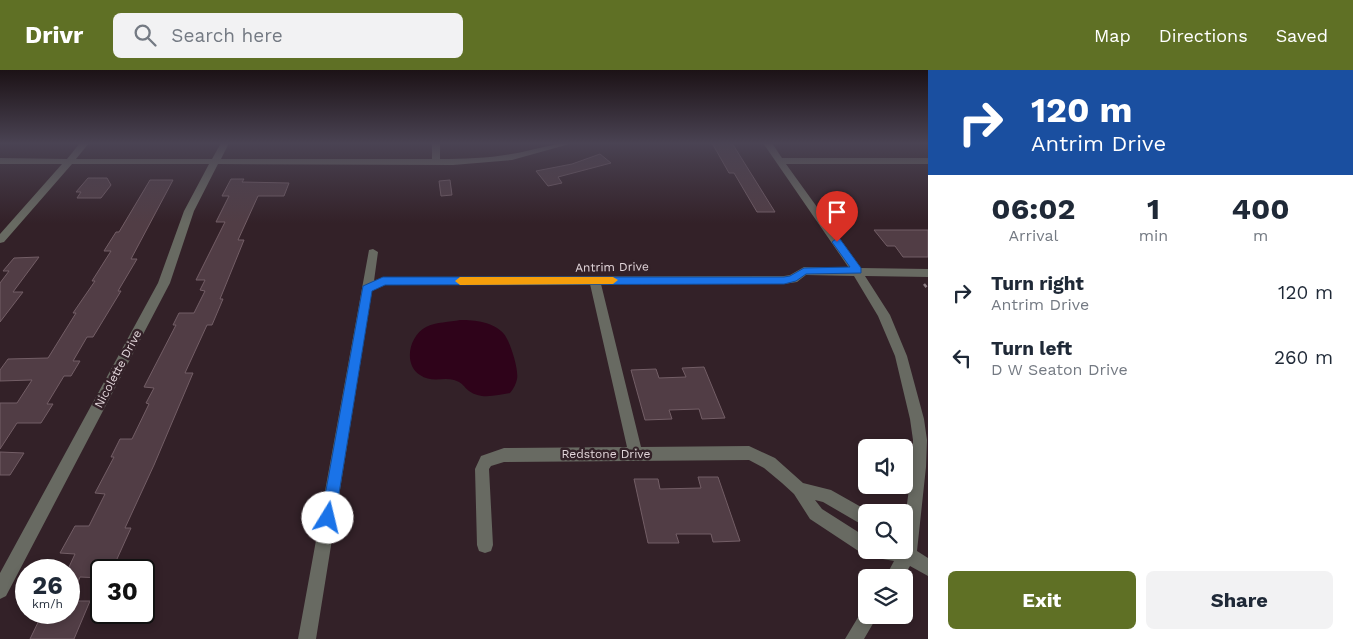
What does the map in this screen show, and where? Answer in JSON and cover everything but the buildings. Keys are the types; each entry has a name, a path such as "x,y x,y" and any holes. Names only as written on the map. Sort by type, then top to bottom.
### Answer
{"street":[{"path":"0,240 62,170"},
{"name":"Nicolette Drive","path":"0,590 164,283 189,211 211,170"},
{"path":"786,170 857,271 884,315 898,348 917,419 920,440 919,467 913,504"},
{"path":"307,639 373,252"},
{"name":"Antrim Drive","path":"367,288 383,281 784,280 793,279 804,271 928,274"},
{"path":"594,281 636,455"},
{"name":"Redstone Drive","path":"485,545 482,468 486,462 504,455 749,453 757,455 768,462 799,489 816,514 858,541"},
{"name":"Redstone Drive","path":"799,489 826,495 858,514"},
{"path":"913,558 928,568"},
{"path":"854,639 863,624"}],"shaded area":[{"path":"460,320 490,324 504,334 514,356 517,369 517,379 510,393 489,396 474,394 457,381 450,379 428,379 415,370 411,364 410,350 420,331 434,324"}],"slow traffic":[{"path":"460,281 613,280"}],"route":[{"path":"328,518 367,288 383,281 784,280 793,279 804,271 857,271 837,242"}]}
